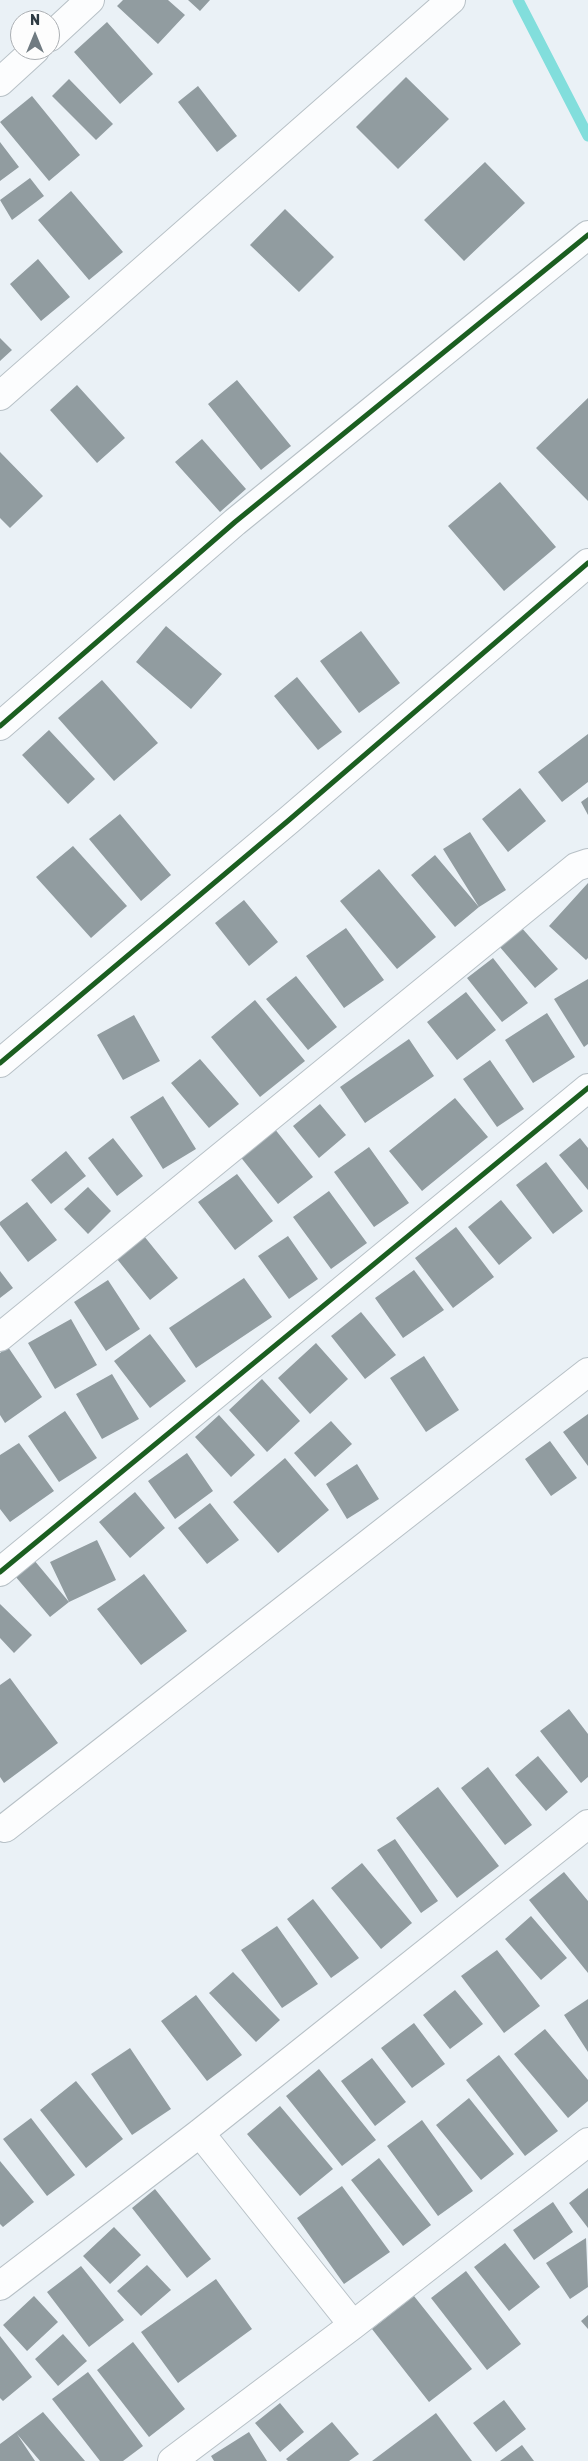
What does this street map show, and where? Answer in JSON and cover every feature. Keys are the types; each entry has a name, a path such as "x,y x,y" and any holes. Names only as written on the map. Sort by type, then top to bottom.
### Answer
{"street":[{"path":"60,28 90,0"},
{"path":"0,396 450,0"},
{"path":"0,82 24,60"},
{"path":"0,726 235,522 588,235"},
{"path":"0,1063 282,826 588,563"},
{"path":"0,1336 576,867 588,863"},
{"path":"0,1572 588,1088"},
{"path":"5,1828 588,1372"},
{"path":"0,2286 200,2133 588,1824"},
{"path":"200,2133 354,2325"},
{"path":"172,2461 354,2325 588,2142"}],"building":[{"path":"123,0 168,0 185,15 158,44 117,6"},
{"path":"188,0 210,0 200,11"},
{"path":"107,22 153,74 120,104 74,52"},
{"path":"406,77 449,119 398,169 356,127"},
{"path":"69,79 113,124 96,140 52,96"},
{"path":"198,86 237,136 217,152 178,102"},
{"path":"32,96 80,155 49,181 0,122"},
{"path":"0,142 19,167 0,181"},
{"path":"485,162 525,203 464,261 424,220"},
{"path":"30,178 44,196 12,220 0,200"},
{"path":"71,191 123,252 89,280 38,220"},
{"path":"285,209 334,257 299,292 250,245"},
{"path":"38,259 70,297 41,321 10,284"},
{"path":"0,338 12,350 0,361"},
{"path":"237,380 291,446 261,470 208,404"},
{"path":"77,385 125,438 97,463 50,410"},
{"path":"588,398 588,501 536,448"},
{"path":"202,439 246,489 220,512 175,462"},
{"path":"0,452 43,496 10,528 0,518"},
{"path":"500,482 556,547 504,591 448,526"},
{"path":"166,626 222,674 191,709 136,662"},
{"path":"361,631 400,683 359,713 320,661"},
{"path":"297,677 342,732 318,750 274,696"},
{"path":"102,680 158,743 114,781 58,718"},
{"path":"49,730 95,779 68,804 22,755"},
{"path":"588,734 588,782 562,802 538,772"},
{"path":"520,788 546,821 508,852 482,819"},
{"path":"588,797 588,815 581,802"},
{"path":"120,814 171,875 141,901 89,839"},
{"path":"470,832 506,890 479,907 443,849"},
{"path":"73,846 127,906 91,938 36,877"},
{"path":"435,855 479,907 455,927 411,875"},
{"path":"379,869 436,937 397,969 340,901"},
{"path":"588,883 588,958 586,960 549,926"},
{"path":"244,900 278,942 249,966 215,923"},
{"path":"521,927 558,969 535,988 499,946"},
{"path":"346,928 384,980 344,1008 306,956"},
{"path":"493,958 528,1003 502,1022 467,978"},
{"path":"296,976 337,1027 308,1050 266,999"},
{"path":"588,979 588,1044 584,1047 554,999"},
{"path":"466,992 496,1030 457,1060 427,1022"},
{"path":"255,1000 305,1061 260,1097 211,1037"},
{"path":"547,1013 575,1057 533,1083 505,1040"},
{"path":"134,1015 160,1061 123,1080 97,1035"},
{"path":"409,1039 434,1076 365,1123 340,1087"},
{"path":"200,1059 239,1104 209,1128 171,1083"},
{"path":"490,1060 524,1109 497,1127 463,1079"},
{"path":"163,1096 196,1149 163,1169 130,1117"},
{"path":"455,1098 488,1137 422,1191 389,1151"},
{"path":"320,1104 346,1135 319,1158 293,1126"},
{"path":"274,1128 313,1177 278,1204 239,1155"},
{"path":"113,1138 143,1176 117,1196 88,1158"},
{"path":"580,1138 588,1148 588,1190 559,1155"},
{"path":"369,1147 409,1203 374,1227 334,1172"},
{"path":"66,1151 86,1176 51,1204 31,1180"},
{"path":"546,1162 583,1211 553,1234 516,1185"},
{"path":"237,1174 273,1221 235,1250 198,1202"},
{"path":"88,1187 111,1211 88,1234 64,1209"},
{"path":"329,1191 367,1243 331,1269 293,1217"},
{"path":"501,1200 532,1238 499,1265 468,1227"},
{"path":"27,1202 57,1240 28,1262 0,1225 0,1222"},
{"path":"456,1227 494,1277 453,1308 415,1258"},
{"path":"144,1236 178,1278 150,1300 117,1259"},
{"path":"288,1236 318,1279 289,1299 258,1256"},
{"path":"414,1270 444,1310 403,1338 375,1298"},
{"path":"0,1271 13,1288 0,1298"},
{"path":"244,1278 272,1317 196,1368 169,1328"},
{"path":"108,1280 140,1329 106,1351 74,1302"},
{"path":"361,1312 396,1355 365,1379 331,1336"},
{"path":"71,1319 97,1365 55,1389 28,1343"},
{"path":"150,1334 186,1381 150,1408 114,1361"},
{"path":"316,1343 348,1379 310,1414 278,1378"},
{"path":"8,1347 42,1397 5,1423 0,1415 0,1353"},
{"path":"424,1356 459,1410 426,1432 390,1378"},
{"path":"112,1374 139,1419 102,1439 76,1394"},
{"path":"262,1379 300,1421 267,1452 229,1410"},
{"path":"65,1411 97,1458 59,1482 28,1436"},
{"path":"588,1414 588,1466 563,1432"},
{"path":"219,1415 255,1455 231,1477 195,1437"},
{"path":"331,1421 352,1444 315,1477 294,1453"},
{"path":"550,1441 577,1478 551,1496 525,1459"},
{"path":"19,1443 54,1491 10,1522 0,1509 0,1455"},
{"path":"187,1453 213,1491 175,1519 148,1481"},
{"path":"285,1458 329,1510 278,1553 233,1502"},
{"path":"357,1464 379,1499 347,1519 326,1484"},
{"path":"135,1492 165,1528 130,1558 99,1522"},
{"path":"210,1503 239,1540 207,1564 178,1528"},
{"path":"97,1540 116,1580 69,1602 50,1562"},
{"path":"34,1560 69,1602 50,1617 15,1576"},
{"path":"144,1574 187,1631 141,1665 97,1609"},
{"path":"0,1604 32,1635 14,1653 0,1638"},
{"path":"10,1678 58,1743 4,1783 0,1777 0,1685"},
{"path":"569,1709 588,1734 588,1777 581,1783 540,1731"},
{"path":"538,1756 568,1792 546,1811 515,1775"},
{"path":"488,1767 532,1825 505,1845 461,1788"},
{"path":"438,1787 499,1866 457,1898 396,1818"},
{"path":"395,1839 438,1901 421,1913 377,1850"},
{"path":"362,1863 412,1923 381,1949 331,1888"},
{"path":"564,1872 588,1901 588,1973 529,1900"},
{"path":"313,1899 359,1958 331,1978 287,1919"},
{"path":"531,1916 567,1958 541,1980 505,1939"},
{"path":"277,1926 318,1984 282,2008 241,1950"},
{"path":"497,1950 540,2006 504,2033 461,1976"},
{"path":"233,1972 280,2020 256,2042 209,1993"},
{"path":"455,1990 483,2024 450,2049 423,2015"},
{"path":"196,1995 242,2055 207,2081 161,2021"},
{"path":"588,1999 588,2052 564,2015"},
{"path":"414,2023 445,2064 412,2088 381,2048"},
{"path":"545,2029 588,2080 588,2101 568,2118 514,2054"},
{"path":"130,2048 171,2109 132,2135 91,2074"},
{"path":"499,2055 558,2131 525,2156 466,2080"},
{"path":"372,2058 406,2102 375,2126 341,2081"},
{"path":"319,2069 376,2140 342,2166 286,2096"},
{"path":"76,2081 123,2139 86,2168 40,2110"},
{"path":"469,2098 514,2154 481,2180 436,2125"},
{"path":"280,2106 333,2169 300,2196 247,2134"},
{"path":"31,2118 75,2175 47,2196 3,2139"},
{"path":"422,2120 473,2191 438,2216 387,2146"},
{"path":"379,2158 431,2225 403,2246 351,2180"},
{"path":"0,2161 34,2202 3,2227 0,2224"},
{"path":"342,2186 390,2252 344,2284 297,2218"},
{"path":"588,2188 588,2228 569,2203"},
{"path":"155,2189 211,2259 187,2278 132,2208"},
{"path":"553,2202 573,2232 534,2260 513,2230"},
{"path":"114,2227 141,2255 110,2284 83,2256"},
{"path":"586,2238 588,2287 570,2299 546,2263"},
{"path":"505,2243 540,2287 509,2311 474,2267"},
{"path":"147,2265 171,2290 141,2316 117,2291"},
{"path":"81,2266 124,2320 89,2347 47,2292"},
{"path":"466,2271 521,2344 487,2370 431,2298"},
{"path":"216,2279 252,2329 178,2383 141,2332"},
{"path":"34,2296 58,2322 27,2351 3,2325"},
{"path":"414,2296 472,2369 429,2402 372,2329"},
{"path":"588,2315 588,2329 581,2321"},
{"path":"63,2334 87,2361 58,2386 35,2359"},
{"path":"0,2336 32,2377 3,2401 0,2398"},
{"path":"133,2342 185,2409 149,2437 97,2370"},
{"path":"88,2372 143,2446 123,2461 100,2461 52,2399"},
{"path":"504,2400 526,2429 496,2452 473,2423"},
{"path":"280,2403 304,2432 280,2452 255,2423"},
{"path":"43,2412 85,2461 40,2461 17,2434 35,2461 0,2461 0,2444"},
{"path":"436,2413 472,2461 372,2461"},
{"path":"332,2422 359,2454 349,2461 288,2461 286,2459"},
{"path":"249,2432 267,2461 214,2461 211,2456"},
{"path":"522,2445 534,2461 500,2461"}],"waterway":[{"path":"518,0 588,136"}],"cycle path":[{"path":"0,726 235,522 588,235"},
{"path":"0,1063 289,820 588,563"},
{"path":"0,1572 588,1088"}]}
